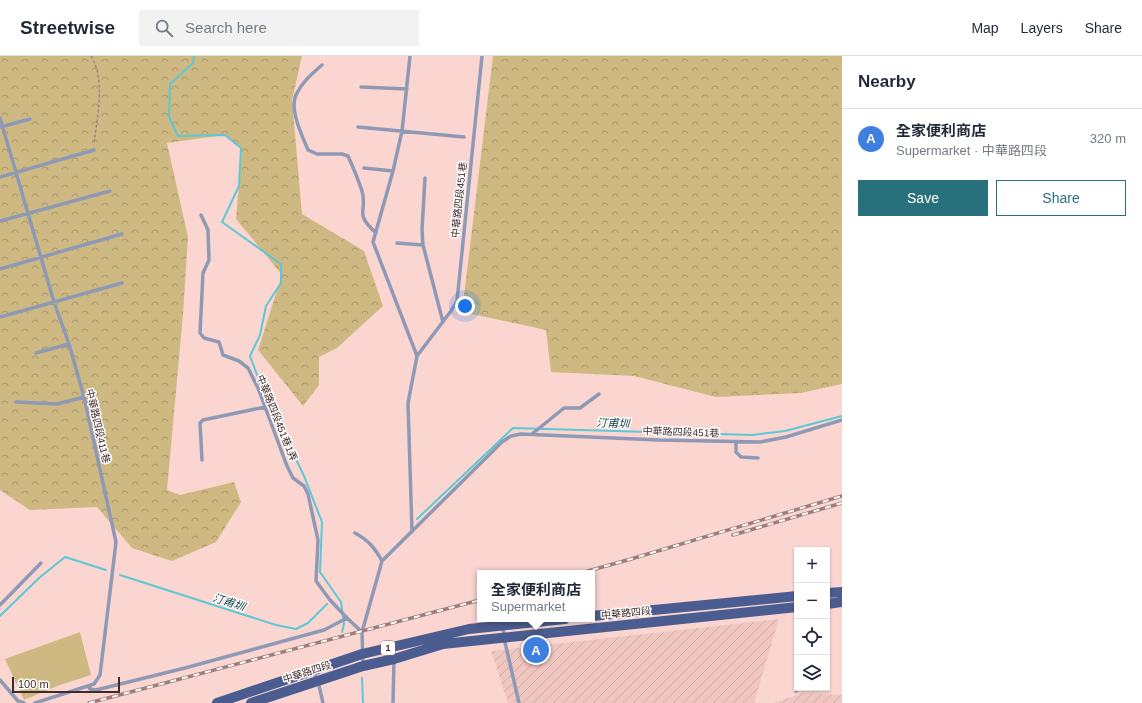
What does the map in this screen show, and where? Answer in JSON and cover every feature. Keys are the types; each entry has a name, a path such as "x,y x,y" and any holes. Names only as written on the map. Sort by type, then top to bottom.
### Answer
{"main road":[{"path":"830,593 842,592"},
{"name":"中華路四段","path":"595,616 794,596"},
{"path":"830,604 842,602"},
{"name":"中華路四段","path":"251,703 363,666 394,659 443,644 794,607"},
{"name":"中華路四段","path":"217,703 362,654 469,629 534,622"}],"lane":[{"path":"410,56 402,131 393,172 373,242 417,356"},
{"name":"中華路四段451巷","path":"412,532 408,404 417,356 457,301 482,56"},
{"path":"322,65 307,79 296,94 294,109 298,126 308,150 317,154 342,154 348,156 363,197 362,214 365,223 376,233"},
{"path":"361,87 407,90"},
{"name":"中華路四段411巷","path":"0,118 1,127 16,172 54,302 69,344 84,397 116,542 100,675 94,684 88,686"},
{"path":"1,127 30,119"},
{"path":"358,127 464,137"},
{"path":"0,177 94,150"},
{"path":"364,168 393,172"},
{"path":"425,178 422,230 423,245 443,322"},
{"path":"0,221 110,190"},
{"name":"中華路四段451巷1弄","path":"201,215 208,230 209,260 204,273 200,333 204,338 219,342 223,355 239,361 248,368 258,388 287,466 293,478 304,486 308,494 318,540 316,582 339,610 362,632"},
{"path":"0,269 122,234"},
{"path":"397,243 423,245"},
{"path":"0,317 122,283"},
{"path":"36,354 69,344"},
{"path":"532,434 564,408 580,408 598,394"},
{"path":"16,402 57,404 84,397"},
{"path":"202,460 200,423 203,420 265,407"},
{"name":"中華路四段451巷","path":"382,561 502,442 511,436 532,434 760,442 786,437 842,420"},
{"path":"736,442 736,452 741,457 758,458"},
{"path":"355,532 375,548 382,561 362,632 363,666"},
{"path":"0,605 41,563"},
{"path":"35,703 88,686 90,689 96,690 185,668 324,630 347,618"},
{"path":"502,625 519,703"},
{"path":"393,703 394,659"},
{"path":"313,670 318,681 322,703"},
{"path":"0,680 18,701 24,703"}],"path":[{"path":"91,56 95,64 100,90 94,150"}],"shaded area":[{"path":"779,619 754,703 508,703 491,651"},
{"path":"803,693 842,695 842,703 774,703"}],"green space":[{"path":"0,56 302,56 292,100 302,214 364,251 383,306 337,348 319,357 319,385 303,406 258,350 282,275 236,219 242,149 225,135 167,143 188,237 183,314 167,490 180,495 234,482 241,502 216,542 172,561 132,548 97,507 30,510 0,490"},
{"path":"493,56 842,56 842,384 801,393 716,397 634,376 551,372 546,330 462,312"},
{"path":"80,632 91,675 60,685 24,700 5,659"}],"waterway":[{"path":"194,56 193,63 170,84 169,117 178,136 225,135 241,148 239,186 222,222 281,264 281,283 266,306 260,335 250,356 262,388 304,476 322,522 320,572 341,602 344,624 342,632"},
{"name":"汀甫圳","path":"417,519 513,428 752,435 785,431 842,416"},
{"name":"汀甫圳","path":"0,616 39,578 65,557 106,570"},
{"name":"汀甫圳","path":"120,575 276,625 296,629 308,623 327,604"},
{"path":"362,678 363,703"}],"railway":[{"path":"592,570 842,496"},
{"path":"733,535 842,503"},
{"path":"89,703 477,601"}],"place":[{"name":"全家便利商店","path":"536,650"}]}
